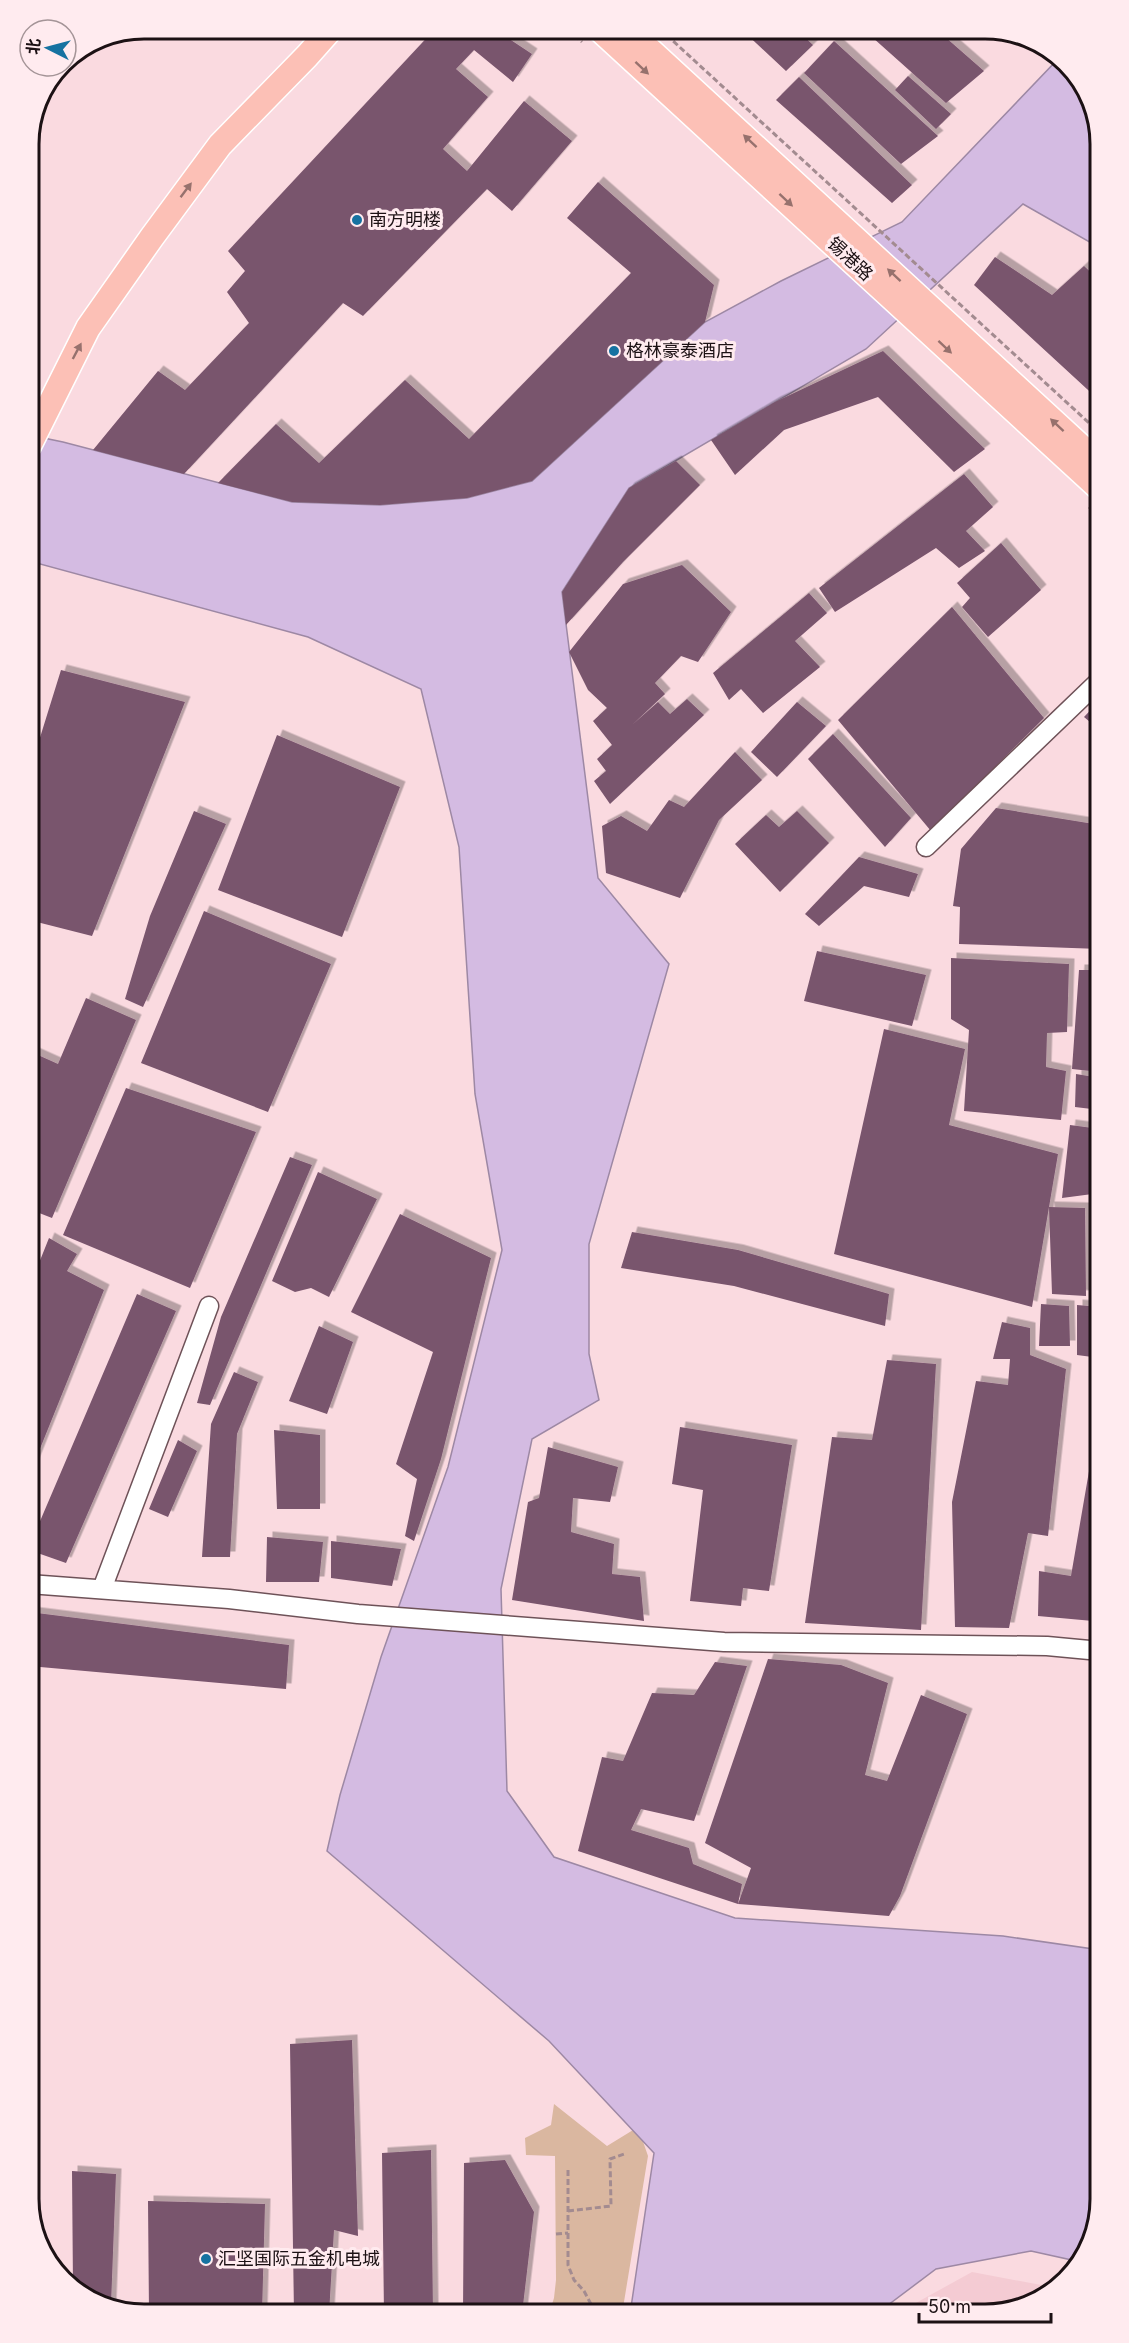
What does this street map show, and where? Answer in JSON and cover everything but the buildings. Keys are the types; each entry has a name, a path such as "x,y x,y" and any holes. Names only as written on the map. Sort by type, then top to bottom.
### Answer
{"main road":[{"path":"39,424 88,328 152,237 220,145 322,39"},
{"name":"锡港路","path":"611,39 871,251"},
{"name":"锡港路","path":"638,39 1090,454"},
{"name":"锡港路","path":"920,296 1090,477"}],"street":[{"path":"926,847 1090,690"},
{"path":"102,1589 209,1306"},
{"path":"39,1585 229,1599 358,1614 724,1642 1047,1646 1090,1650"}],"path":[{"path":"670,39 871,251 920,296 1090,426"},
{"path":"568,2211 611,2206 610,2159 624,2154"},
{"path":"568,2170 568,2265 574,2280 584,2291 591,2304"},
{"path":"556,2235 568,2233"}],"shaded area":[{"path":"1053,64 1059,70 1076,92 1088,124 1090,242 1023,204 866,349 629,488 562,592 598,878 669,964 589,1244 589,1354 599,1400 532,1439 501,1589 507,1791 554,1857 735,1918 1003,1936 1090,1949 1089,2213 1084,2233 1070,2260 1031,2251 936,2269 889,2304 631,2304 654,2153 549,2041 327,1851 340,1795 381,1657 448,1467 502,1250 475,1094 459,847 421,689 308,637 39,564 39,437 292,502 380,505 467,498 532,481 705,322 781,281 902,222"},
{"path":"554,2104 607,2146 638,2127 648,2156 624,2304 552,2304 556,2280 555,2156 526,2155 525,2138 551,2125"},
{"path":"972,2272 1044,2285 1025,2296 1005,2302 914,2304"}],"place":[{"name":"南方明楼","path":"357,220"},
{"name":"格林豪泰酒店","path":"614,351"},
{"name":"汇坚国际五金机电城","path":"206,2259"}]}
